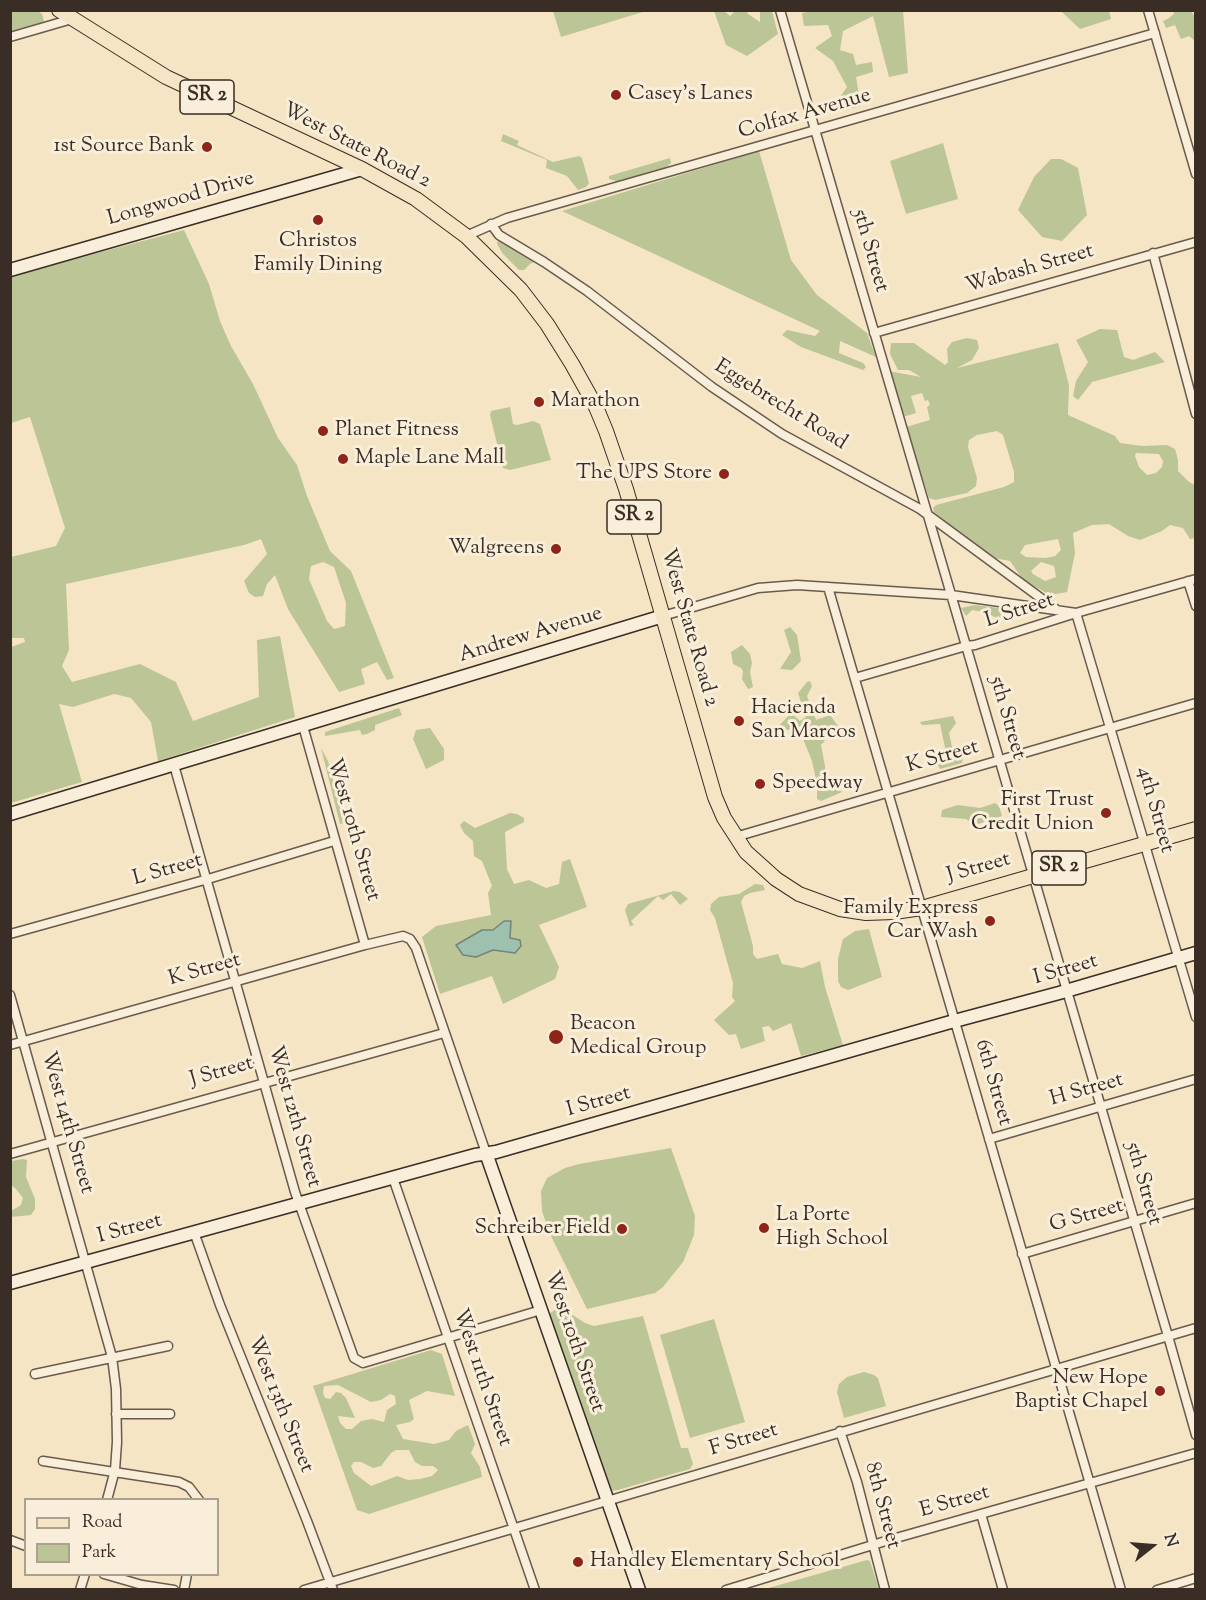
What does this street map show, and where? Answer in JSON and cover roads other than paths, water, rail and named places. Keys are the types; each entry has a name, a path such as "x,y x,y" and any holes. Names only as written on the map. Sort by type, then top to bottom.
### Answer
{"main road":[{"name":"West State Road 2","path":"59,10 166,76 362,169 416,199 466,236 521,290 547,324 596,407 626,489 708,776 724,818 749,855 776,879"},
{"name":"J Street","path":"776,879 799,894 840,909 886,913 922,908 1196,829"}],"street":[{"name":"5th Street","path":"780,10 1196,1435"},
{"path":"1148,10 1196,174"},
{"path":"10,37 72,19"},
{"name":"Colfax Avenue","path":"466,236 491,224 528,212 1155,33"},
{"name":"Longwood Drive","path":"10,270 362,169"},
{"name":"Eggebrecht Road","path":"491,224 499,235 587,291 712,387 782,434 883,487 928,514 1057,610"},
{"name":"Wabash Street","path":"874,333 1196,242"},
{"path":"1153,253 1196,414"},
{"path":"1192,580 1196,606"},
{"name":"L Street","path":"855,678 976,645 1076,613 1192,580"},
{"name":"Andrew Avenue","path":"10,814 758,588 797,585 951,595 1076,613"},
{"name":"6th Street","path":"828,587 1121,1590"},
{"name":"4th Street","path":"1076,613 1196,1017"},
{"name":"K Street","path":"735,837 1196,703"},
{"name":"West 10th Street","path":"303,726 365,945"},
{"name":"West 12th Street","path":"174,765 300,1204 352,1355 357,1361 363,1363 449,1338"},
{"name":"L Street","path":"10,934 334,841"},
{"name":"K Street","path":"10,1045 397,936 410,939"},
{"name":"West 10th Street","path":"410,939 416,948 639,1590"},
{"name":"I Street","path":"10,1283 475,1155 494,1153 1196,953"},
{"name":"West 14th Street","path":"10,995 112,1357 116,1389 115,1470 108,1498"},
{"name":"J Street","path":"10,1154 444,1033"},
{"name":"H Street","path":"988,1139 1196,1079"},
{"name":"West 11th Street","path":"393,1178 535,1590"},
{"name":"G Street","path":"1022,1254 1196,1203"},
{"name":"West 13th Street","path":"194,1232 220,1305 331,1586"},
{"path":"449,1338 541,1310"},
{"name":"F Street","path":"304,1590 331,1586 514,1527 1196,1328"},
{"path":"35,1374 168,1346"},
{"path":"116,1414 170,1414"},
{"name":"8th Street","path":"840,1431 856,1480 885,1590"},
{"name":"E Street","path":"726,1590 873,1545 1196,1453"},
{"path":"43,1461 115,1470 179,1482 189,1487 197,1498"},
{"path":"981,1514 1003,1590"},
{"path":"108,1576 174,1590"},
{"path":"1157,1590 1196,1578"}],"place":[{"name":"Casey’s Lanes","path":"616,95"},
{"name":"1st Source Bank","path":"207,147"},
{"name":"Christos Family Dining","path":"318,220"},
{"name":"Marathon","path":"539,402"},
{"name":"Planet Fitness","path":"323,431"},
{"name":"Maple Lane Mall","path":"343,459"},
{"name":"The UPS Store","path":"724,474"},
{"name":"Walgreens","path":"556,549"},
{"name":"Hacienda San Marcos","path":"739,721"},
{"name":"Speedway","path":"760,784"},
{"name":"First Trust Credit Union","path":"1106,813"},
{"name":"Family Express Car Wash","path":"990,921"},
{"name":"Beacon Medical Group","path":"556,1037"},
{"name":"La Porte High School","path":"764,1228"},
{"name":"Schreiber Field","path":"622,1229"},
{"name":"New Hope Baptist Chapel","path":"1160,1391"},
{"name":"Handley Elementary School","path":"578,1562"}]}
